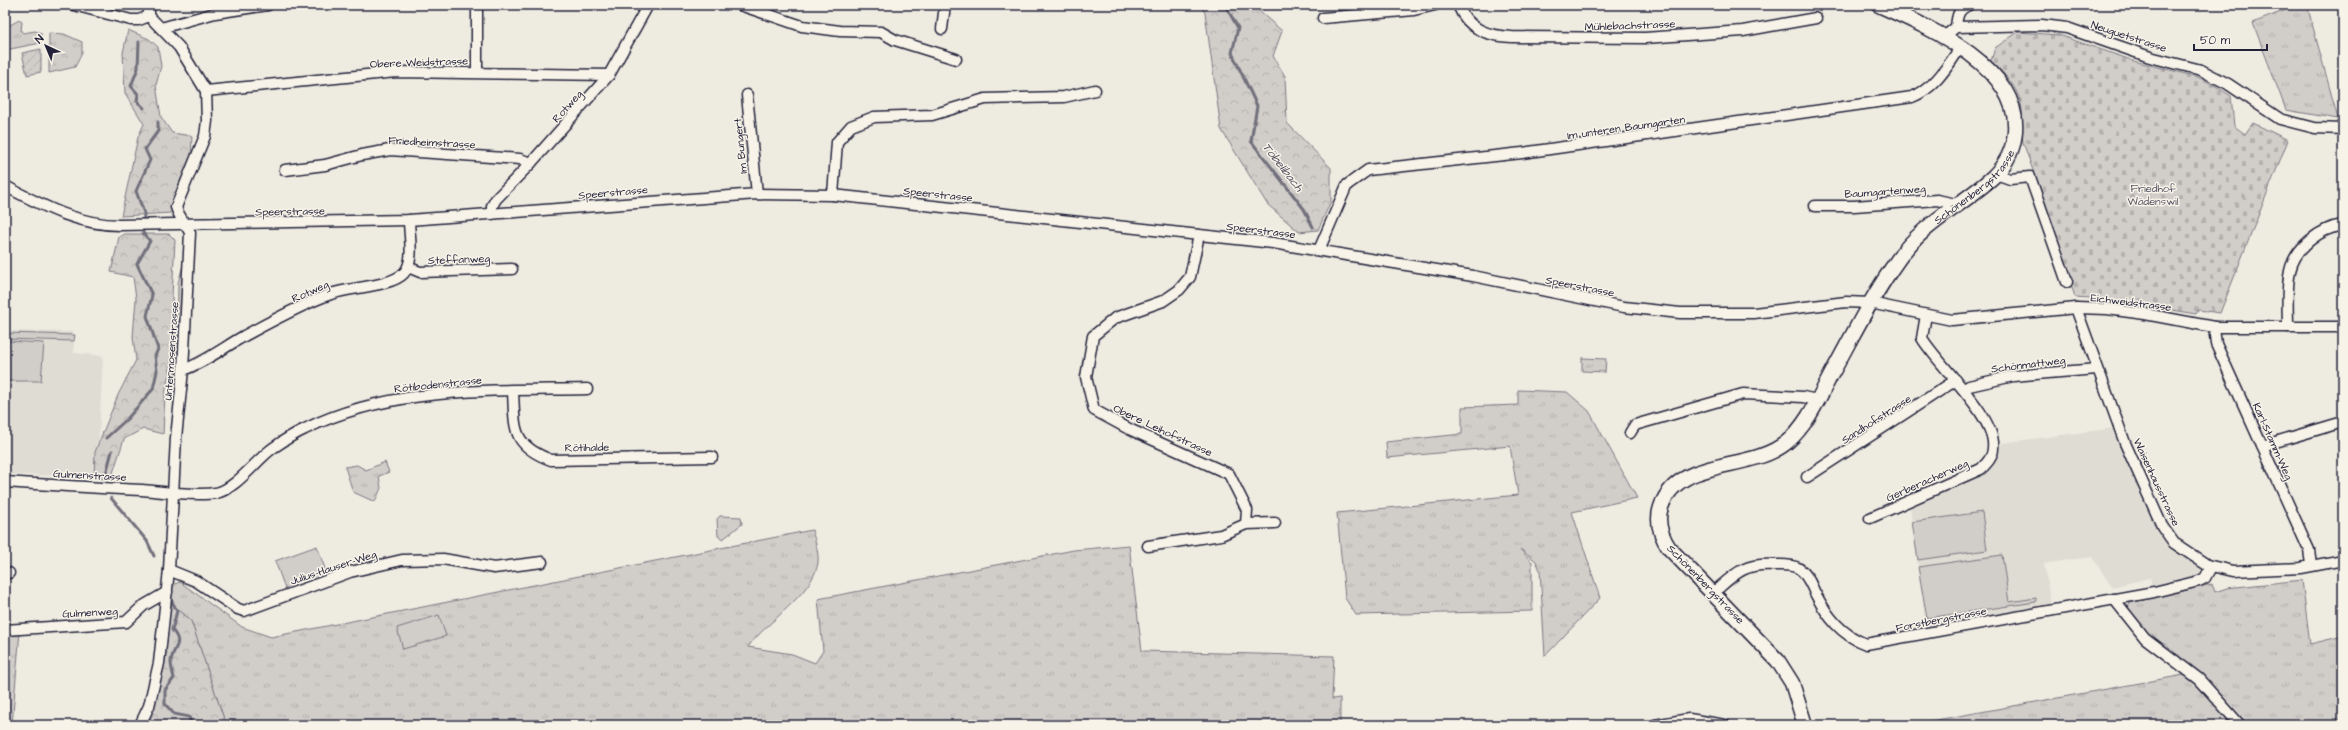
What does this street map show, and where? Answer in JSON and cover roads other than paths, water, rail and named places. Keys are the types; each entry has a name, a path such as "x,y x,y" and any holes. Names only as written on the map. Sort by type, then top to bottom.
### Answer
{"street":[{"path":"74,5 131,20 139,20 149,16"},
{"path":"149,5 149,16 179,48 206,91"},
{"path":"161,28 215,13 268,5"},
{"path":"477,72 478,5"},
{"name":"Rotweg","path":"492,214 493,202 531,164 609,75 648,5"},
{"path":"740,5 802,26 840,31 881,32 895,40 956,59"},
{"path":"942,29 945,5"},
{"path":"1323,18 1414,10 1435,5"},
{"name":"Mühlebachstrasse","path":"1458,5 1465,17 1481,32 1494,36 1512,37 1660,37 1743,31 1816,18"},
{"name":"Schönenbergstrasse","path":"1805,725 1792,684 1778,661 1665,543 1659,521 1664,499 1670,488 1686,477 1752,460 1778,449 1800,428 1870,303 1898,259 1914,239 1956,204 1996,174 2006,160 2013,144 2015,128 2014,111 2000,81 1960,48 1944,37 1879,5"},
{"path":"1944,37 1956,27 1958,14 1962,9 1969,5"},
{"name":"Neuguetstrasse","path":"1956,27 2042,25 2067,28 2150,57 2201,70 2223,82 2280,119 2315,128 2343,129"},
{"name":"Im unteren Baumgarten","path":"1319,250 1347,185 1368,170 1522,153 1912,97 1924,92 1933,84 1960,48"},
{"name":"Obere Weidstrasse","path":"206,91 396,72 609,75"},
{"path":"833,195 837,142 851,126 874,117 932,115 984,99 1064,97 1095,90"},
{"name":"Untermosenstrasse","path":"140,725 150,706 159,663 169,570 176,438 183,370 190,233 187,225 179,218 176,207 205,136 207,121 206,91"},
{"name":"Im Bungert","path":"747,94 757,194"},
{"name":"Friedheimstrasse","path":"286,170 325,165 362,155 390,150 520,159 531,164"},
{"path":"1996,174 2010,179 2030,177 2067,282"},
{"name":"Speerstrasse","path":"5,186 67,216 94,224 120,226 409,220 757,194 833,195 1199,235 1319,250 1466,275 1624,307 1680,313 1754,313 1834,303 1870,303"},
{"name":"Baumgartenweg","path":"1815,206 1854,206 1936,200 1956,204"},
{"path":"408,267 409,220"},
{"path":"2288,327 2288,291 2294,263 2305,245 2315,237 2336,226 2343,225"},
{"name":"Obere Leihofstrasse","path":"1199,235 1190,277 1179,290 1163,301 1115,318 1093,336 1086,377 1094,410 1129,429 1229,474 1247,510 1246,524"},
{"name":"Rotweg","path":"183,370 202,363 243,336 331,294 390,280 401,276 408,267"},
{"name":"Steffanweg","path":"408,267 420,272 512,269"},
{"name":"Eichweidstrasse","path":"1870,303 1952,320 1966,320 2076,308 2107,309 2145,314 2214,327 2343,327"},
{"name":"Waisenhausstrasse","path":"2076,308 2125,443 2162,526 2174,542 2211,567 2233,571 2301,568 2311,564 2343,560"},
{"name":"Gerberacherweg","path":"1870,518 1981,469 1988,461 1994,447 1987,425 1964,390 1922,338 1926,315"},
{"name":"Karl-Stamm-Weg","path":"2214,327 2216,344 2309,550 2311,564"},
{"name":"Schönmattweg","path":"1964,390 1969,386 2013,376 2097,369"},
{"name":"Sandhofstrasse","path":"1807,477 1956,380"},
{"name":"Rötibodenstrasse","path":"173,492 217,493 239,480 272,448 305,429 342,415 390,401 427,395 513,391 587,390"},
{"name":"Rötihalde","path":"513,391 515,426 521,442 535,454 551,460 712,456"},
{"path":"1630,433 1635,425 1743,394 1804,397 1817,400"},
{"path":"2262,446 2343,422"},
{"name":"Gulmenstrasse","path":"5,482 173,492"},
{"path":"1148,546 1221,535 1246,524 1275,523"},
{"name":"Julius-Hauser-Weg","path":"169,570 196,581 238,609 244,610 350,572 402,560 443,559 494,568 542,562"},
{"name":"Forstbergstrasse","path":"1713,593 1739,571 1751,565 1791,566 1799,568 1806,576 1818,598 1842,633 1866,644 2154,592 2199,581 2204,578 2211,567"},
{"name":"Gulmenweg","path":"5,630 126,622 144,606 167,592"},
{"path":"2114,600 2145,638 2200,679 2240,725"},
{"path":"1655,725 1689,719 1725,725"}],"waterway":[{"name":"Töbelibach","path":"1225,5 1238,28 1232,53 1257,106 1251,141 1304,209 1313,227"},
{"path":"139,42 138,68 131,86 138,94 137,101 144,108"},
{"path":"106,438 127,419 153,389 157,371 155,356 158,349 147,316 152,295 137,264 150,241 143,233 144,213 136,191 150,160 145,149 158,131 158,122"},
{"path":"106,474 112,451"},
{"path":"111,498 147,541 154,556"},
{"path":"170,598 177,611 172,630 176,635 178,643 171,662 174,678 165,690 165,704 174,714 189,717 192,725"}],"park label":[{"name":"Friedhof Wädenswil","path":"2153,194"}]}
